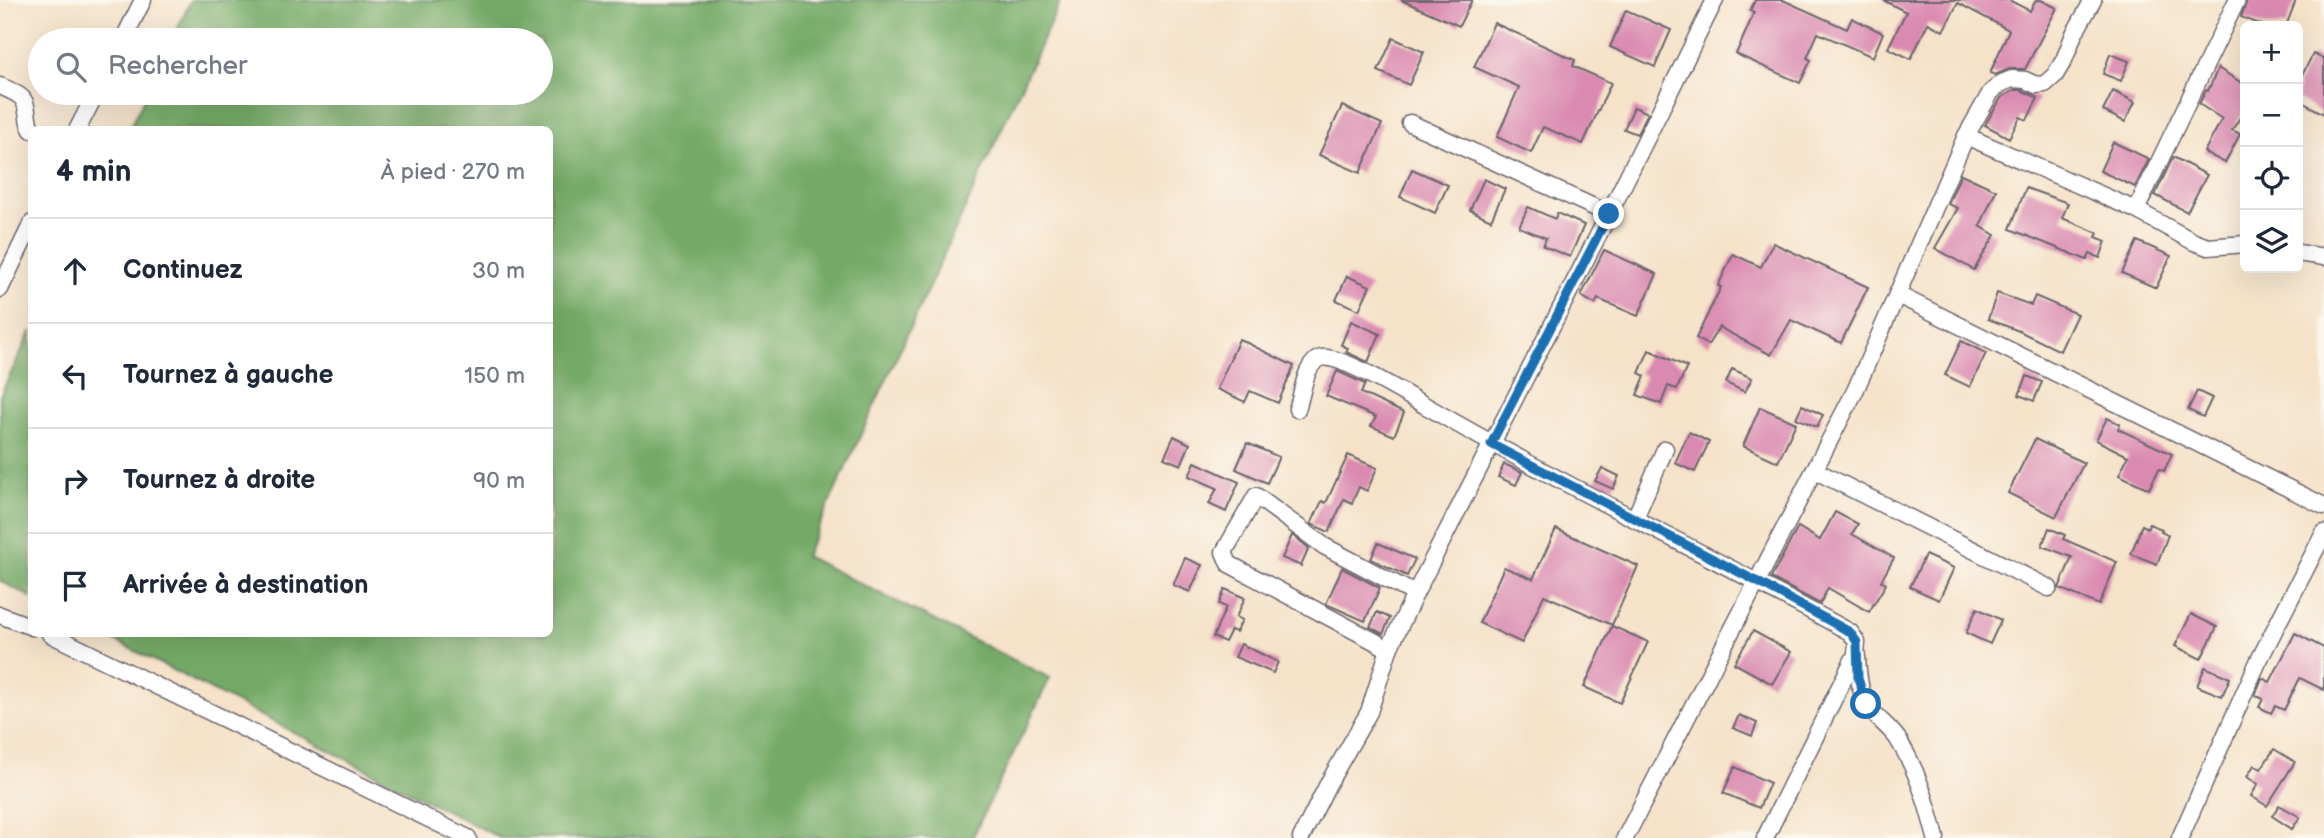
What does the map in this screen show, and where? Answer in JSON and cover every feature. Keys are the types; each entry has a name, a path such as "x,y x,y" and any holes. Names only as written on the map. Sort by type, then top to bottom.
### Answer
{"street":[{"path":"129,28 143,0"},
{"path":"1301,838 1369,712 1389,649 1415,594 1715,0"},
{"path":"1632,836 1756,581 1856,391 1966,136 1991,92 2002,83 2012,79 2025,80 2036,85 2045,84 2054,75 2093,0"},
{"path":"2136,210 2237,0"},
{"path":"0,86 25,102 29,126"},
{"path":"79,126 90,105"},
{"path":"1410,123 1609,214"},
{"path":"1966,136 2136,210 2194,242 2208,247 2240,244"},
{"path":"0,289 28,231"},
{"path":"2303,254 2324,257"},
{"path":"1898,295 2324,506"},
{"path":"1297,409 1312,363 1322,357 1338,359 1386,383 1491,444 1850,632 1857,642 1858,678 1866,704 1897,737 1910,761 1926,797 1936,838"},
{"path":"1635,519 1665,449"},
{"path":"1814,470 2049,588"},
{"path":"1389,649 1229,564 1224,552 1256,496 1324,546 1415,594"},
{"path":"2180,838 2258,662 2324,533"},
{"path":"0,615 28,625"},
{"path":"56,637 468,838"},
{"path":"1765,838 1856,654"}],"green space":[{"path":"191,0 1061,0 805,556 1050,678 972,838 500,838 108,637 553,637 553,126 130,126 141,105 553,105 553,28 178,28"},
{"path":"28,337 28,595 0,581 0,396"}],"building":[{"path":"1401,0 1472,0 1459,26"},
{"path":"1755,0 1783,0 1847,29 1852,18 1883,33 1873,57 1818,33 1807,58 1811,60 1800,83 1736,54 1754,13 1750,11"},
{"path":"1883,0 2009,0 2030,11 2036,0 2041,0 2057,8 2025,69 2009,69 1995,75 1990,73 2009,30 1958,3 1943,31 1928,23 1911,59 1888,48 1906,12"},
{"path":"2247,0 2296,0 2288,21 2252,21 2241,17"},
{"path":"1626,10 1671,30 1655,67 1610,47"},
{"path":"1494,23 1575,60 1573,66 1611,83 1583,144 1543,127 1531,153 1497,137 1519,87 1474,67"},
{"path":"1393,38 1424,52 1409,85 1378,71"},
{"path":"2110,54 2129,61 2121,81 2103,74"},
{"path":"2313,54 2324,59 2324,114 2303,103 2303,73"},
{"path":"2218,68 2240,82 2240,118 2232,130 2240,134 2225,163 2204,152 2222,119 2199,104 2206,90 2208,91"},
{"path":"2014,90 2021,90 2038,98 2027,120 2020,117 2009,138 1985,125 2001,98"},
{"path":"2113,91 2135,102 2125,122 2103,111"},
{"path":"1342,106 1382,124 1360,173 1319,155"},
{"path":"1634,107 1648,113 1637,134 1624,129"},
{"path":"2113,142 2149,159 2135,187 2100,171"},
{"path":"2173,157 2207,175 2187,212 2155,195"},
{"path":"1412,169 1448,185 1435,213 1400,197"},
{"path":"1961,174 1996,190 1980,226 1995,235 1974,270 1935,248 1958,208 1948,204"},
{"path":"1484,179 1505,189 1491,220 1470,210"},
{"path":"2026,188 2068,203 2062,218 2098,233 2096,237 2106,241 2100,258 2090,254 2087,260 2010,229"},
{"path":"1528,207 1555,219 1557,213 1584,225 1570,257 1543,246 1546,238 1519,227"},
{"path":"2137,241 2171,256 2156,288 2122,273"},
{"path":"1773,243 1868,287 1841,343 1791,320 1771,355 1719,327 1708,345 1696,338 1721,287 1718,286 1733,254 1761,267"},
{"path":"1604,250 1657,274 1638,316 1598,299 1595,304 1581,296"},
{"path":"1347,276 1370,286 1359,310 1336,300"},
{"path":"1997,293 2031,305 2035,296 2077,314 2060,351 1988,319"},
{"path":"1351,321 1380,334 1368,362 1346,352 1348,348 1341,345"},
{"path":"1239,339 1294,366 1278,403 1250,391 1245,402 1217,389"},
{"path":"1961,341 1986,353 1970,387 1945,375"},
{"path":"1649,350 1687,367 1677,389 1668,386 1661,404 1637,395 1645,376 1639,373"},
{"path":"1732,369 1752,378 1745,392 1726,383"},
{"path":"1337,371 1365,384 1361,393 1404,413 1394,436 1371,426 1376,417 1326,396"},
{"path":"2027,376 2042,382 2034,401 2019,395"},
{"path":"2197,391 2212,398 2203,417 2188,410"},
{"path":"1802,405 1823,415 1817,427 1796,418"},
{"path":"1760,407 1796,423 1778,462 1743,446"},
{"path":"2107,418 2120,424 2118,429 2172,454 2164,471 2159,469 2149,489 2119,475 2128,456 2096,440"},
{"path":"1689,432 1709,442 1695,472 1675,463"},
{"path":"1174,436 1190,444 1181,465 1164,458"},
{"path":"2035,439 2084,463 2056,517 2008,493"},
{"path":"1247,443 1279,457 1267,483 1236,469"},
{"path":"1348,455 1377,468 1367,491 1359,487 1352,503 1344,499 1329,532 1311,524 1322,501 1326,503"},
{"path":"1195,462 1239,482 1226,512 1209,504 1217,488 1189,476"},
{"path":"1504,464 1522,472 1516,485 1498,477"},
{"path":"1602,468 1619,476 1613,489 1595,481"},
{"path":"1835,512 1858,524 1852,534 1894,558 1881,581 1886,584 1869,612 1828,588 1820,604 1771,578 1798,527 1820,540"},
{"path":"2149,524 2162,529 2161,532 2168,535 2157,564 2131,554 2142,525 2148,528"},
{"path":"2049,528 2065,535 2063,539 2117,562 2099,605 2059,588 2072,557 2042,546"},
{"path":"1556,529 1638,566 1612,625 1544,595 1522,643 1479,623 1504,567 1533,579"},
{"path":"1292,535 1309,548 1301,566 1282,558"},
{"path":"1378,543 1415,559 1407,576 1371,559"},
{"path":"1925,555 1954,568 1939,600 1910,587"},
{"path":"1185,558 1202,565 1190,592 1173,585"},
{"path":"1342,568 1380,588 1365,621 1326,604"},
{"path":"1225,589 1245,598 1236,617 1242,620 1236,632 1231,630 1225,642 1213,637 1226,607 1219,604"},
{"path":"1977,608 2001,620 1990,644 1966,633"},
{"path":"1377,612 1390,618 1383,634 1370,627"},
{"path":"2191,614 2217,627 2201,659 2175,646"},
{"path":"1612,626 1648,642 1620,703 1584,687"},
{"path":"1753,631 1791,652 1772,684 1734,663"},
{"path":"2295,633 2324,648 2324,690 2300,678 2284,710 2275,706 2271,713 2259,707 2263,699 2255,695 2262,678 2270,682"},
{"path":"1241,644 1278,662 1273,673 1235,657"},
{"path":"2205,667 2230,678 2222,696 2197,686"},
{"path":"1739,715 1757,723 1752,736 1733,728"},
{"path":"2274,749 2295,762 2267,806 2251,796 2258,784 2247,777 2254,765 2261,769"},
{"path":"1735,767 1770,783 1759,808 1723,793"},
{"path":"2279,805 2300,817 2292,829 2272,816"}],"route":[{"path":"1609,214 1491,444 1850,632 1857,642 1858,678 1866,704"}]}
